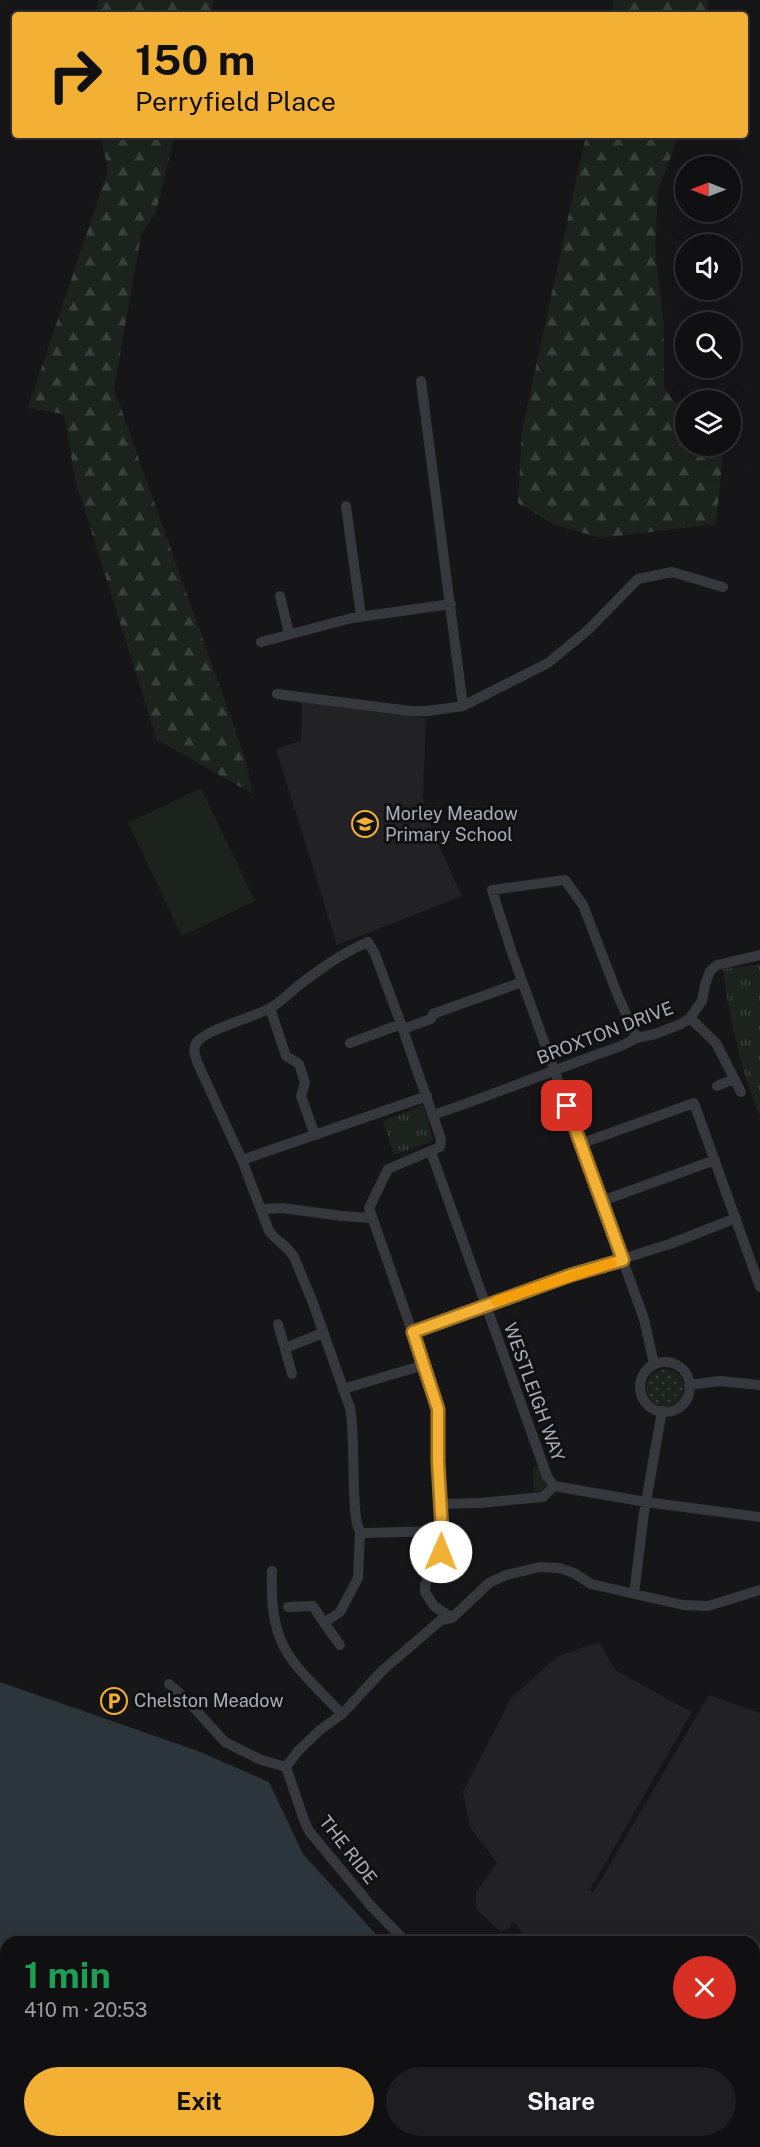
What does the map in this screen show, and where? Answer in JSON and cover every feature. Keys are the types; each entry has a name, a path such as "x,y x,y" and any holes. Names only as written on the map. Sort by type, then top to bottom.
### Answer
{"street":[{"path":"421,381 463,706"},
{"path":"346,506 361,616"},
{"path":"277,694 410,711 463,706 548,663 588,630 638,579 672,572 723,587"},
{"path":"280,596 289,633"},
{"path":"261,642 361,616 452,608"},
{"path":"637,1038 618,996 583,905 565,880 492,890 522,982 646,1326 654,1364"},
{"path":"324,1623 340,1612 358,1578 360,1531 354,1521 353,1510 355,1484 353,1419 313,1303 294,1257 291,1251 275,1239 269,1231 242,1160 194,1055 194,1048 198,1041 208,1034 270,1008 323,967 347,951 368,942 375,954 402,1026 441,1139 440,1147 431,1152 392,1166 384,1176 369,1208 438,1409 441,1552 425,1585 425,1592 434,1606 452,1618"},
{"name":"BROXTON DRIVE","path":"433,1115 486,1097 552,1066 621,1046 637,1038 681,1024 690,1018 702,1001 710,972 717,965 760,955"},
{"path":"350,1042 431,1019 433,1014 522,982"},
{"path":"270,1008 286,1056 298,1064 305,1083 301,1096 315,1135"},
{"path":"690,1018 716,1043 741,1092"},
{"path":"717,1086 734,1079"},
{"path":"242,1160 427,1096"},
{"path":"580,1144 694,1103 760,1287"},
{"name":"WESTLEIGH WAY","path":"431,1152 547,1476 554,1486 646,1502 760,1517"},
{"path":"602,1202 715,1160"},
{"path":"262,1209 282,1208 372,1218"},
{"path":"413,1332 571,1275 670,1244 736,1218"},
{"path":"278,1324 292,1374"},
{"path":"285,1348 323,1334"},
{"path":"661,1362 675,1364 686,1374 689,1385 688,1394 681,1406 662,1411 647,1404 640,1390 643,1375 654,1364 661,1362"},
{"path":"343,1389 424,1365"},
{"path":"689,1385 720,1381 760,1385"},
{"path":"634,1594 646,1502 662,1411"},
{"path":"440,1504 543,1497 554,1486"},
{"path":"360,1531 364,1533 442,1531"},
{"path":"169,1684 184,1696 225,1742 261,1760 286,1767 298,1751 320,1730 342,1714 383,1670 441,1620 452,1618 489,1583 506,1575 540,1567 559,1568 574,1573 591,1584 683,1605 704,1606 760,1590"},
{"path":"272,1571 274,1622 285,1651 295,1665 342,1714"},
{"path":"288,1607 313,1606 339,1645"},
{"name":"THE RIDE","path":"286,1767 309,1831 371,1906 400,1936"}],"shaded area":[{"name":"Morley Meadow Primary School","path":"302,702 426,718 423,795 425,811 462,896 337,945 276,749 301,741"},
{"path":"599,1642 615,1670 692,1712 590,1890 593,1893 709,1695 760,1713 760,1936 525,1936 513,1921 509,1929 500,1931 476,1909 476,1892 497,1863 470,1827 463,1792 511,1698 558,1656"},
{"path":"0,1682 198,1751 269,1782 303,1854 378,1936 0,1936"}],"green space":[{"path":"98,0 214,0 211,12 96,12"},
{"path":"613,0 709,0 707,12 612,12"},
{"path":"101,138 174,138 156,212 141,235 114,389 245,758 253,794 157,740 75,479 64,414 28,408 108,170"},
{"path":"585,138 678,138 658,191 655,248 664,326 664,388 675,403 675,456 723,456 716,524 601,538 555,525 518,503 522,431"},
{"path":"201,788 255,901 182,936 128,823"},
{"path":"760,964 760,1116 737,1044 723,969"},
{"path":"423,1105 433,1140 394,1155 383,1121"},
{"path":"665,1369 679,1374 684,1388 679,1402 665,1407 651,1402 646,1388 651,1374"},
{"path":"538,1466 546,1484 542,1491 534,1491 533,1468"}],"slow traffic":[{"path":"496,1301 612,1263"}],"place":[{"name":"Morley Meadow Primary School","path":"365,824"},
{"name":"Chelston Meadow","path":"114,1701"}],"route":[{"path":"441,1552 438,1409 413,1332 503,1298 623,1260 567,1106"}]}
